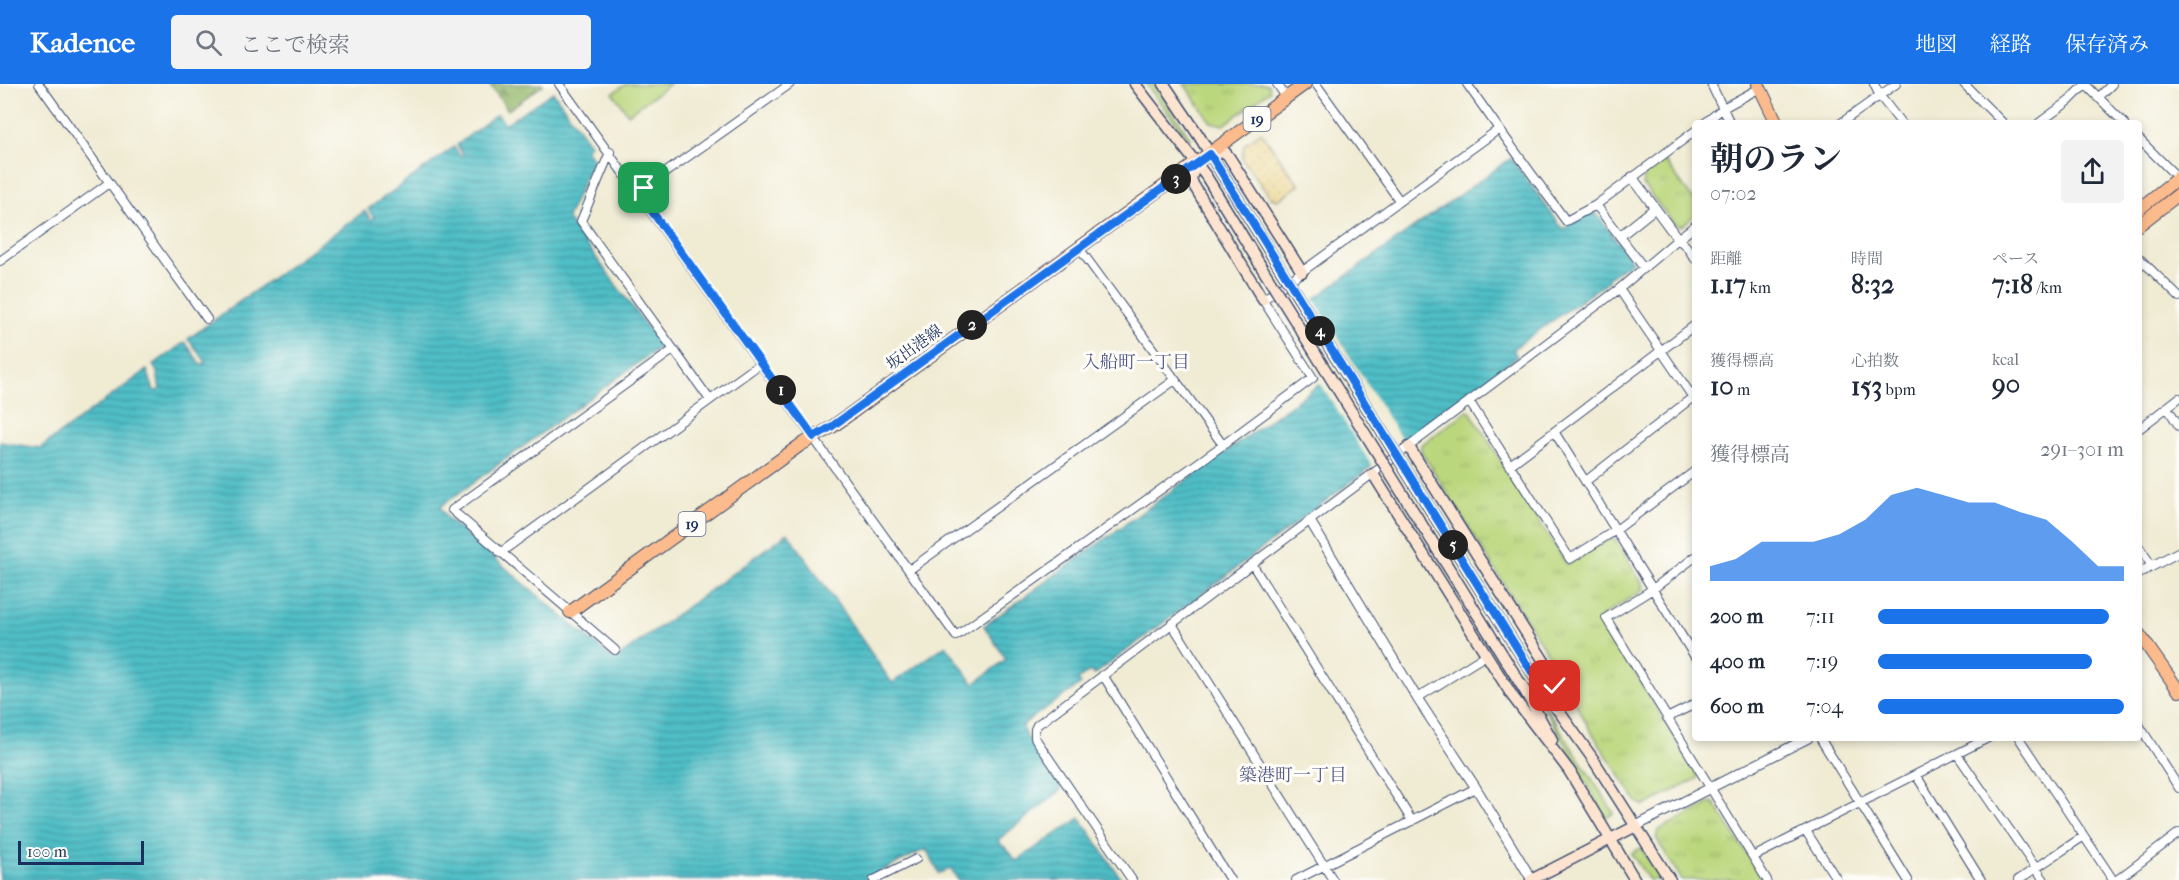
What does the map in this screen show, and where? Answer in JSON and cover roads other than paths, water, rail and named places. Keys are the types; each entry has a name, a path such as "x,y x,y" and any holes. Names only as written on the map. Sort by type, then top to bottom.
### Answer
{"main road":[{"path":"1135,84 1197,163 1525,691 1635,880"},
{"path":"1164,84 1210,154 1468,570 1670,880"},
{"name":"坂出港線","path":"570,612 841,420 1305,84"},
{"path":"1759,86 1776,120"},
{"path":"1210,154 1225,152 1229,157 1302,272"},
{"path":"1197,163 1191,178 1192,184 1263,300"},
{"path":"2142,206 2179,178"},
{"path":"2142,223 2179,194"},
{"path":"1409,447 1552,674 1556,707"},
{"path":"1373,474 1515,700 1571,773"},
{"path":"2142,638 2179,690"},
{"path":"1532,880 1636,826"}],"street":[{"path":"39,84 207,319"},
{"path":"559,84 956,636 1312,378 1263,300 1499,129"},
{"path":"638,192 790,84"},
{"path":"1277,84 1286,97"},
{"path":"1316,84 1399,200"},
{"path":"1467,84 1566,221 1596,205 1692,133"},
{"path":"1711,84 1729,120"},
{"path":"1874,84 1880,96 1899,120"},
{"path":"1845,120 1896,84"},
{"path":"1964,84 2000,120"},
{"path":"2043,120 2069,101 2085,84 2121,120"},
{"path":"2098,98 2112,84"},
{"path":"1709,120 1723,108 1759,86"},
{"path":"2142,142 2179,178"},
{"path":"610,152 581,221 710,400"},
{"path":"1632,177 1692,255"},
{"path":"0,261 110,183"},
{"path":"1596,205 1644,268"},
{"path":"1620,236 1655,208"},
{"path":"1132,880 1035,738 1037,725 1619,289 1692,228"},
{"path":"1079,248 1222,445"},
{"path":"2142,261 2179,297"},
{"path":"1619,289 1692,396"},
{"path":"1510,465 1692,327"},
{"path":"615,650 452,510 673,350"},
{"path":"500,553 761,363"},
{"path":"909,570 1175,380"},
{"path":"2142,427 2179,398"},
{"path":"1469,401 1570,559 1616,530 1692,473"},
{"path":"1586,481 1692,401"},
{"path":"2167,407 2179,426"},
{"path":"1554,433 1692,652"},
{"path":"1310,521 1417,698 1476,788 1532,880"},
{"path":"2142,551 2152,566"},
{"path":"2142,571 2179,552"},
{"path":"1692,559 1653,589 1606,618 1767,880"},
{"path":"1252,564 1412,820"},
{"path":"1172,624 1333,880"},
{"path":"1417,698 1486,655"},
{"path":"1103,675 1230,880"},
{"path":"1667,718 1692,706"},
{"path":"2142,730 2179,788"},
{"path":"1636,826 1802,741"},
{"path":"1822,741 1908,880"},
{"path":"1753,857 1982,741"},
{"path":"2021,741 2115,880 2179,833"},
{"path":"1957,754 2044,880"},
{"path":"1916,775 1982,880"},
{"path":"1296,880 1476,788"},
{"path":"1806,831 1837,880"},
{"path":"2018,880 2084,836"},
{"path":"874,880 915,859"}],"water":[{"path":"553,92 590,144 586,150 593,159 567,218 661,346 440,507 447,518 614,660 788,533 892,683 946,645 974,684 1006,659 984,626 1352,361 1341,343 1296,312 1511,158 1563,229 1593,209 1632,261 1608,278 1608,281 1513,349 1517,357 1094,675 1090,671 1078,680 1081,684 1026,722 1023,726 1024,732 1061,786 1060,791 998,840 1016,861 1080,818 1122,880 958,880 951,869 939,873 926,849 863,880 0,880 0,442 40,448 147,370 154,391 160,390 157,372 153,365 185,342 201,365 206,362 188,339 365,211 371,220 374,218 368,209 454,147 460,156 463,155 457,145 497,114 505,124"}],"district":[{"name":"入船町一丁目","path":"1136,362"},
{"name":"築港町一丁目","path":"1293,775"}]}
